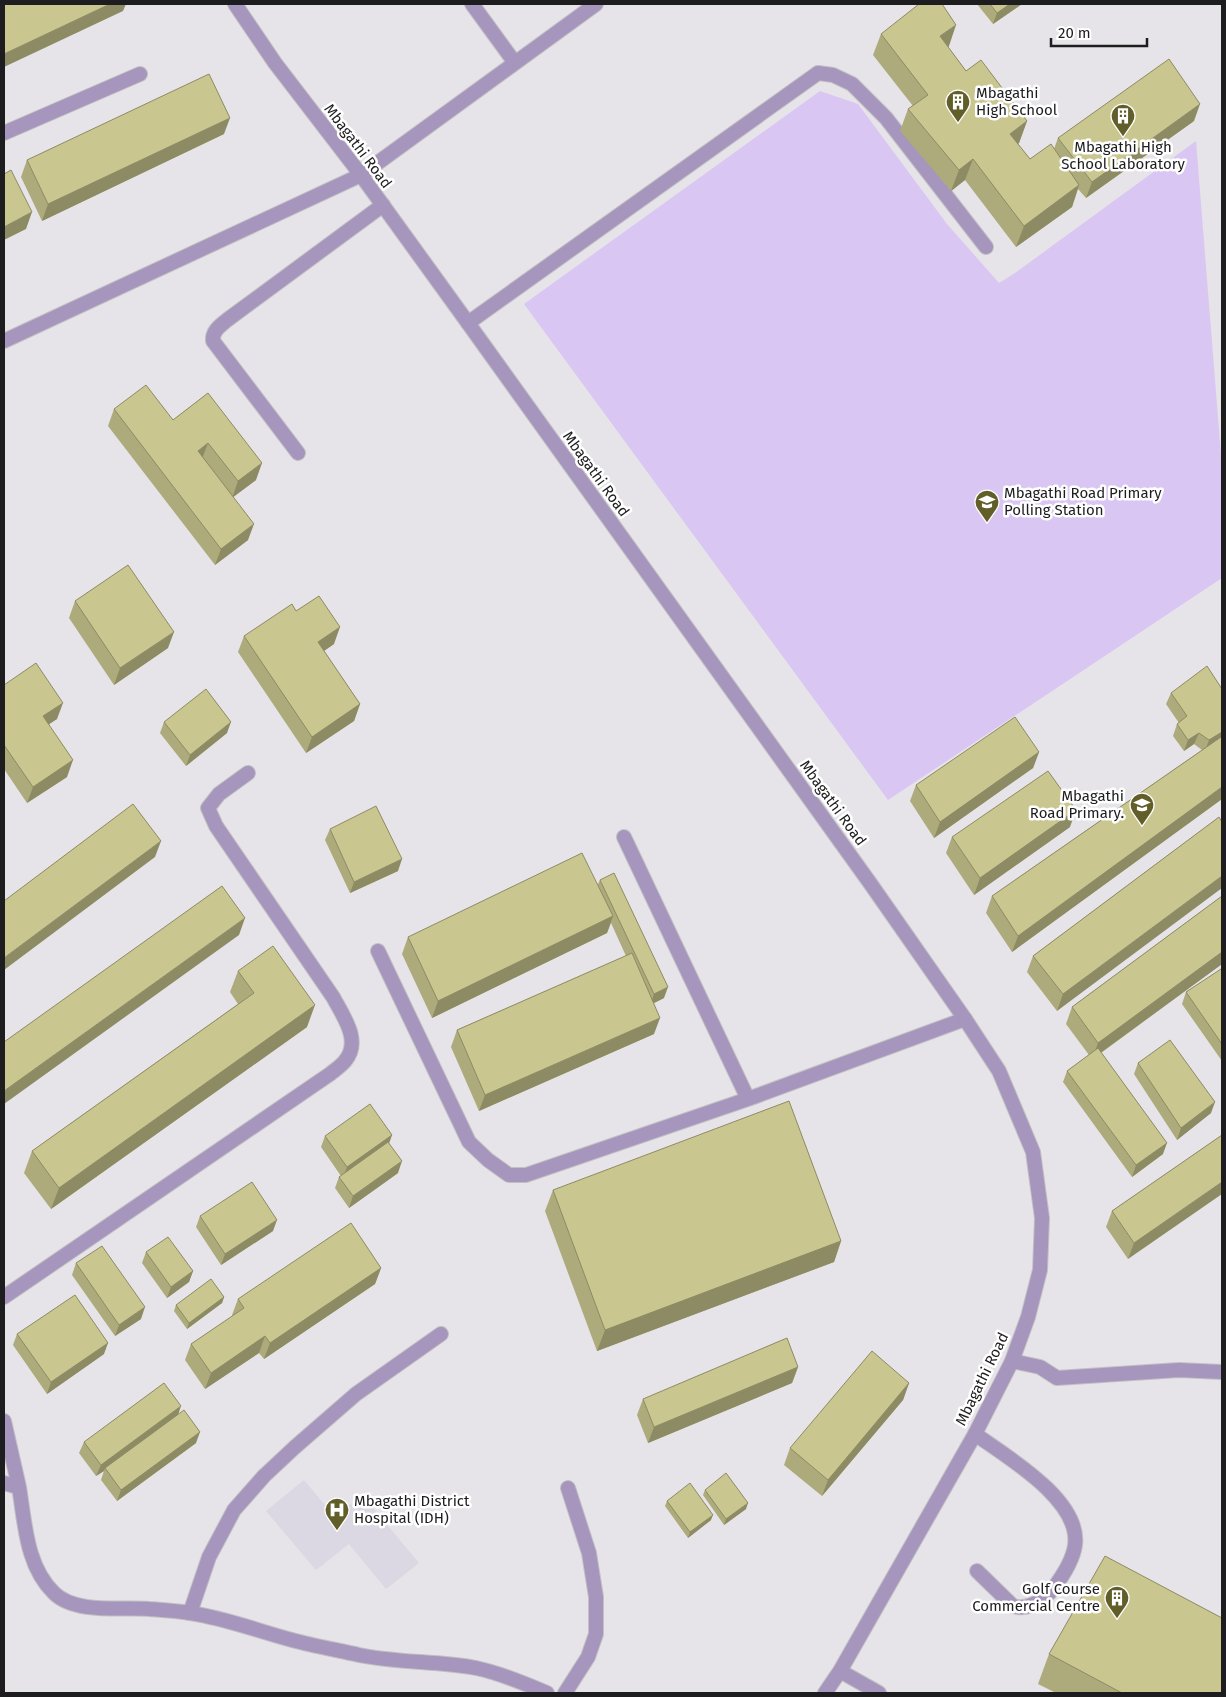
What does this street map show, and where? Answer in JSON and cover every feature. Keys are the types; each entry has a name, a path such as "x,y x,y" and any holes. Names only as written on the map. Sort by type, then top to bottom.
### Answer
{"street":[{"name":"Mbagathi Road","path":"235,4 275,63 361,175 468,323 864,874 965,1019 999,1071 1033,1152 1042,1218 1040,1270 1028,1317 1012,1361 974,1434 840,1671 825,1693"},
{"path":"472,4 515,63"},
{"path":"4,341 361,175 596,4"},
{"path":"468,323 818,73 833,75 852,84 886,118 986,247"},
{"path":"4,133 140,74"},
{"path":"298,453 213,341 212,336 227,320 383,206"},
{"path":"4,1297 330,1074 346,1060 352,1045 349,1027 333,997 216,826 208,808 219,794 248,773"},
{"path":"624,837 748,1099"},
{"path":"378,951 469,1142 488,1160 509,1175 526,1175 748,1099 965,1019"},
{"path":"190,1613 209,1556 234,1510 264,1476 356,1394 441,1334"},
{"path":"1012,1361 1040,1367 1057,1378 1179,1370 1222,1372"},
{"path":"4,1420 27,1540 35,1564 43,1581 55,1595 70,1604 101,1609 148,1609 190,1613 220,1619 294,1641 362,1655 410,1662 476,1668 504,1676 547,1693"},
{"path":"974,1434 1033,1476 1060,1501 1073,1520 1075,1545 1066,1572 1050,1593 1031,1606 1020,1608 1013,1606 976,1571"},
{"path":"4,1483 18,1487"},
{"path":"565,1693 588,1657 596,1634 596,1597 589,1553 568,1488"},
{"path":"840,1671 879,1693"}],"shaded area":[{"path":"820,91 858,104 947,224 999,283 1196,141 1222,468 1222,578 888,800 524,304"},
{"name":"Mbagathi District Hospital (IDH)","path":"304,1480 335,1517 362,1495 419,1563 386,1589 349,1544 316,1570 266,1511"}],"building":[{"path":"4,4 110,4 4,54"},
{"name":"Mbagathi High School","path":"919,4 942,4 956,25 940,36 966,71 981,60 1027,121 1010,134 1030,159 1051,144 1079,185 1024,226 973,159 959,170 908,109 928,95 881,34"},
{"path":"990,4 1010,4 997,13"},
{"name":"Mbagathi High School Laboratory","path":"1169,59 1200,104 1092,182 1058,138"},
{"path":"209,74 230,118 48,204 27,160"},
{"path":"11,170 32,212 4,227 4,174"},
{"path":"146,385 173,420 208,393 262,463 238,481 208,443 198,451 254,524 221,549 114,409"},
{"path":"128,565 174,632 120,668 75,601"},
{"path":"319,596 340,627 318,642 360,704 312,737 244,636 292,604 296,611"},
{"path":"36,663 63,703 43,716 73,760 33,787 4,745 4,685"},
{"path":"1207,666 1222,689 1222,732 1209,740 1199,733 1188,740 1177,724 1187,716 1171,693"},
{"path":"206,689 231,722 190,755 164,722"},
{"path":"1015,717 1039,752 940,822 916,785"},
{"path":"1221,737 1222,787 1018,936 992,896"},
{"path":"1048,771 1076,810 980,878 952,837"},
{"path":"133,804 161,841 4,958 4,901"},
{"path":"376,806 402,859 354,882 330,829"},
{"path":"1219,817 1222,822 1222,876 1063,994 1033,956"},
{"path":"582,853 613,916 438,1001 408,937"},
{"path":"614,873 668,987 654,994 600,880"},
{"path":"222,886 245,918 4,1091 4,1042"},
{"path":"1222,896 1222,952 1098,1043 1072,1007"},
{"path":"273,946 315,1005 59,1188 32,1151 254,993 238,971"},
{"path":"632,953 660,1018 485,1095 457,1030"},
{"path":"1221,969 1222,971 1222,1044 1186,992"},
{"path":"1170,1040 1215,1102 1181,1128 1138,1063"},
{"path":"1098,1048 1167,1143 1136,1165 1067,1071"},
{"path":"789,1101 841,1241 605,1330 553,1190"},
{"path":"370,1104 392,1135 347,1167 325,1136"},
{"path":"1222,1135 1222,1182 1134,1243 1112,1211"},
{"path":"388,1142 402,1161 353,1196 339,1177"},
{"path":"252,1182 277,1220 225,1254 200,1216"},
{"path":"351,1223 381,1268 270,1343 265,1336 211,1373 191,1344 244,1308 238,1299"},
{"path":"168,1237 193,1271 171,1287 146,1252"},
{"path":"102,1246 145,1307 119,1325 76,1263"},
{"path":"211,1279 224,1297 189,1323 176,1305"},
{"path":"75,1295 108,1343 51,1382 17,1334"},
{"path":"787,1338 798,1367 654,1427 643,1399"},
{"path":"872,1351 909,1383 828,1480 790,1448"},
{"path":"164,1383 181,1406 101,1465 84,1442"},
{"path":"184,1410 200,1432 121,1490 105,1468"},
{"path":"726,1473 748,1503 726,1519 705,1490"},
{"path":"690,1483 713,1515 690,1532 667,1501"},
{"name":"Golf Course Commercial Centre","path":"1105,1556 1222,1618 1222,1693 1122,1693 1049,1654"}],"place":[{"name":"Mbagathi High School","path":"958,123"},
{"name":"Mbagathi High School Laboratory","path":"1123,137"},
{"name":"Mbagathi Road Primary Polling Station","path":"987,523"},
{"name":"Mbagathi Road Primary.","path":"1142,826"},
{"name":"Mbagathi District Hospital (IDH)","path":"337,1531"},
{"name":"Golf Course Commercial Centre","path":"1117,1619"}]}
